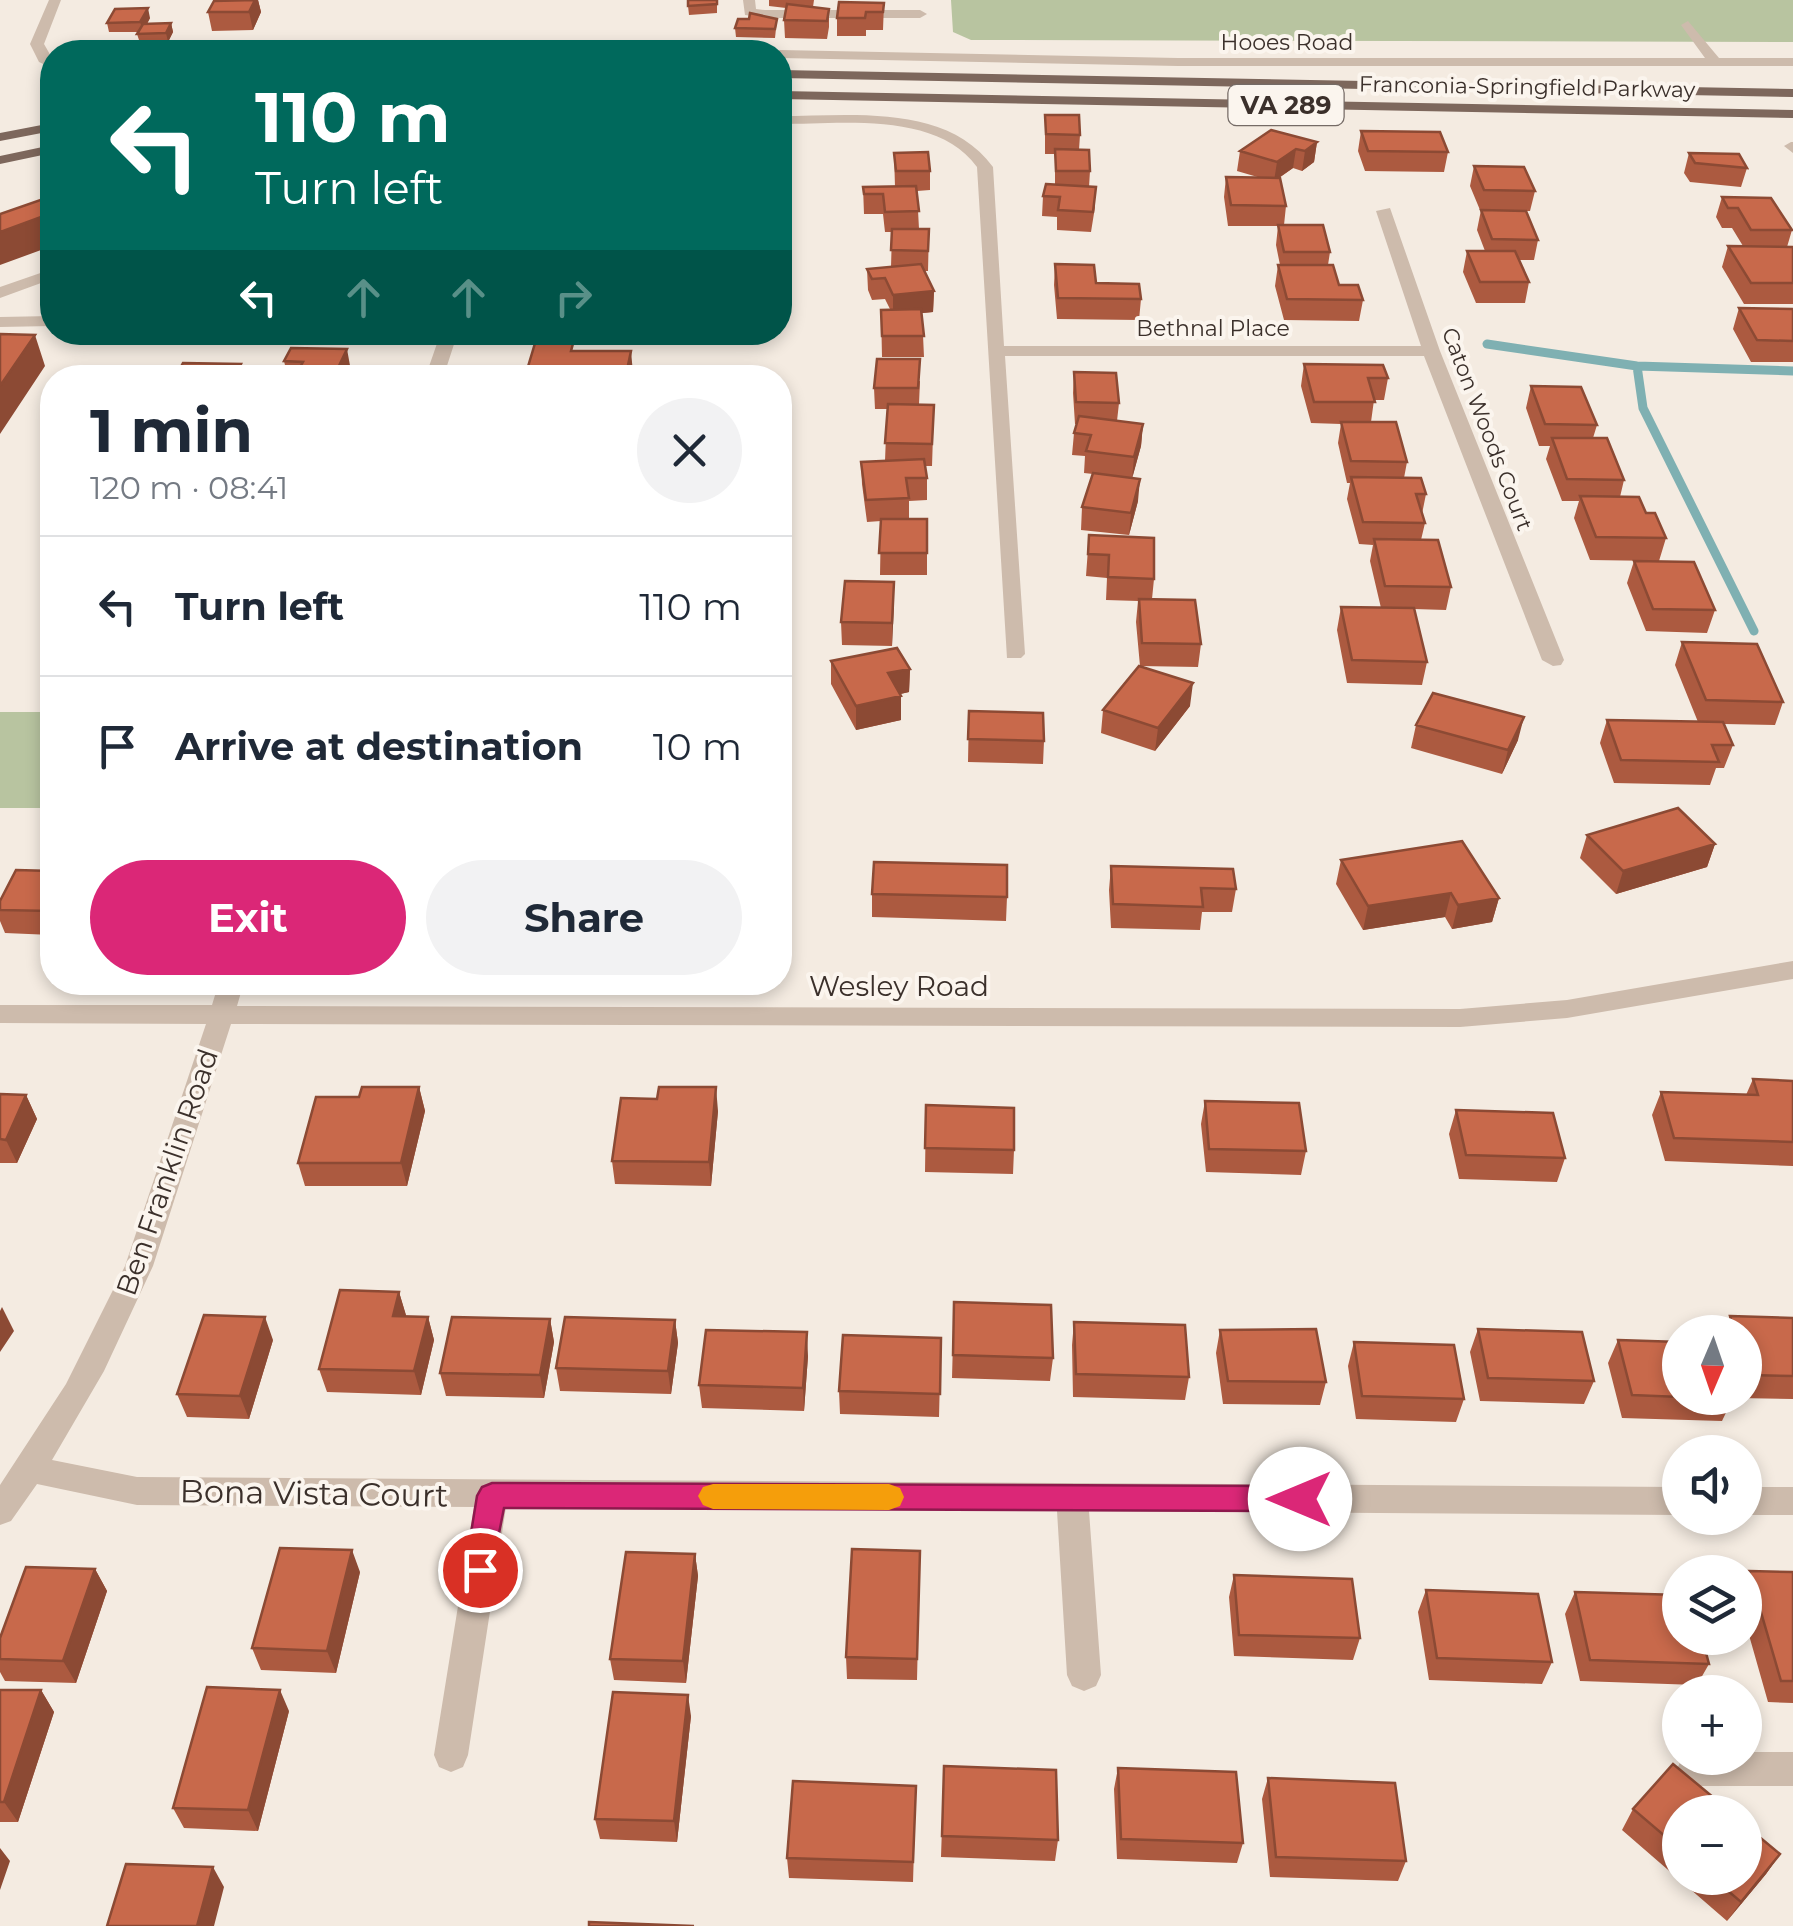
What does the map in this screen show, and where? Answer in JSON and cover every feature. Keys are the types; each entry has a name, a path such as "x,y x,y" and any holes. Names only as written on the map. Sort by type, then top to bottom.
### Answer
{"main road":[{"name":"Franconia-Springfield Parkway","path":"792,74 1793,94"},
{"name":"Franconia-Springfield Parkway","path":"792,95 1793,114"},
{"path":"0,137 40,129"},
{"path":"0,160 40,152"}],"street":[{"path":"40,50 37,44 55,0"},
{"path":"749,0 750,12 765,14 920,7 920,31"},
{"path":"1688,25 1715,62"},
{"name":"Hooes Road","path":"792,54 1793,62"},
{"path":"792,120 882,122 939,132 968,143 984,167 1014,654"},
{"name":"Caton Woods Court","path":"1384,211 1432,351 1554,660"},
{"path":"0,293 40,278"},
{"path":"0,322 40,321"},
{"name":"Bethnal Place","path":"994,351 1432,351"},
{"name":"Wesley Road","path":"0,1014 1460,1018 1567,1009 1793,970"},
{"name":"Ben Franklin Road","path":"0,1512 94,1362 140,1263 228,995"},
{"name":"Bona Vista Court","path":"31,1468 137,1491 1662,1501"},
{"path":"451,1755 492,1496"},
{"path":"1072,1498 1084,1675"},
{"path":"1762,1501 1793,1501"},
{"path":"1762,1768 1793,1768"}],"green space":[{"path":"951,0 1793,0 1793,42 971,40 953,32"},
{"path":"0,712 40,712 40,808 0,808"}],"building":[{"path":"255,0 249,12 208,12 214,1"},
{"path":"688,0 717,0 717,4 688,6"},
{"path":"839,2 884,3 883,12 866,12 865,18 837,18"},
{"path":"787,4 829,9 827,21 784,20"},
{"path":"148,8 140,22 107,23 115,9"},
{"path":"750,13 777,19 775,29 735,28 738,19 749,19"},
{"path":"171,23 166,33 137,34 143,24"},
{"path":"1045,115 1079,115 1080,135 1046,134"},
{"path":"1271,130 1317,142 1305,151 1296,149 1277,162 1240,151"},
{"path":"1361,131 1440,132 1448,152 1368,151"},
{"path":"1055,149 1089,150 1090,171 1056,171"},
{"path":"928,152 930,171 896,171 894,153"},
{"path":"1689,153 1739,154 1747,168 1695,163"},
{"path":"1474,166 1524,167 1535,191 1484,190"},
{"path":"1226,177 1280,178 1286,206 1231,205"},
{"path":"1046,184 1096,187 1093,212 1058,210 1060,197 1043,196"},
{"path":"916,186 919,211 885,212 883,194 864,194 863,187"},
{"path":"1722,197 1771,198 1792,230 1751,230 1738,208 1728,208"},
{"path":"40,200 40,217 0,232 0,214"},
{"path":"1481,210 1526,211 1538,240 1492,239"},
{"path":"1278,225 1323,225 1330,252 1284,252"},
{"path":"892,229 929,229 928,251 891,250"},
{"path":"1728,246 1793,247 1793,283 1751,283"},
{"path":"1467,251 1515,251 1529,282 1480,282"},
{"path":"921,264 934,291 893,295 885,278 872,279 867,269"},
{"path":"1055,264 1094,265 1096,283 1139,284 1141,299 1058,298"},
{"path":"1278,265 1333,265 1339,285 1358,285 1363,300 1287,299"},
{"path":"1739,308 1793,309 1793,341 1757,340"},
{"path":"921,309 924,336 882,336 881,310"},
{"path":"0,334 35,335 0,386"},
{"path":"534,345 573,345 571,351 631,351 628,365 528,365"},
{"path":"291,348 347,349 339,365 284,361"},
{"path":"877,359 920,359 918,388 874,388"},
{"path":"183,363 241,364 240,365"},
{"path":"1304,364 1383,365 1388,378 1368,378 1375,402 1314,402"},
{"path":"1074,372 1116,373 1119,403 1076,402"},
{"path":"1531,386 1581,387 1597,425 1545,424"},
{"path":"888,404 934,405 932,444 885,443"},
{"path":"1079,416 1143,424 1134,457 1086,451 1091,435 1074,433"},
{"path":"1341,422 1396,422 1407,462 1351,461"},
{"path":"1552,438 1607,438 1624,480 1567,479"},
{"path":"924,459 927,478 906,478 909,498 866,500 861,462"},
{"path":"1093,473 1140,479 1131,513 1082,507"},
{"path":"1351,477 1421,478 1426,494 1416,494 1425,523 1363,522"},
{"path":"1580,496 1639,497 1646,513 1655,513 1666,538 1596,537"},
{"path":"881,519 927,519 927,553 879,553"},
{"path":"1089,535 1154,538 1154,579 1108,577 1109,555 1088,554"},
{"path":"1374,539 1438,540 1451,587 1385,586"},
{"path":"1634,561 1694,562 1715,610 1653,609"},
{"path":"845,581 894,582 892,623 841,622"},
{"path":"1139,599 1195,600 1201,644 1142,643"},
{"path":"1341,607 1414,608 1427,662 1352,660"},
{"path":"1682,642 1757,644 1783,702 1706,700"},
{"path":"897,648 910,669 888,673 901,696 856,706 831,661"},
{"path":"1139,666 1193,683 1158,728 1103,710"},
{"path":"1433,693 1524,717 1508,750 1416,725"},
{"path":"969,711 1043,713 1044,741 968,739"},
{"path":"1607,720 1723,722 1733,745 1712,745 1719,762 1621,760"},
{"path":"1678,808 1715,844 1623,871 1587,835"},
{"path":"1462,841 1499,898 1458,905 1451,893 1368,906 1341,860"},
{"path":"874,862 1007,865 1007,897 872,894"},
{"path":"1111,866 1233,869 1236,889 1201,888 1203,907 1113,904"},
{"path":"16,870 40,871 40,911 0,910 0,901"},
{"path":"1753,1079 1793,1081 1793,1142 1674,1138 1661,1092 1758,1095"},
{"path":"362,1087 419,1087 401,1163 298,1163 316,1097 359,1097"},
{"path":"659,1087 716,1087 709,1162 612,1161 621,1098 657,1099"},
{"path":"0,1094 26,1095 6,1140 0,1139"},
{"path":"1205,1101 1299,1103 1306,1151 1209,1149"},
{"path":"926,1105 1014,1108 1014,1150 925,1148"},
{"path":"1456,1110 1553,1113 1565,1158 1466,1155"},
{"path":"340,1290 399,1292 393,1316 428,1317 414,1371 319,1369"},
{"path":"954,1302 1051,1305 1053,1358 953,1355"},
{"path":"204,1315 265,1317 240,1396 177,1394"},
{"path":"452,1317 550,1319 540,1375 440,1373"},
{"path":"565,1317 675,1320 668,1371 556,1368"},
{"path":"1762,1317 1793,1318 1793,1376 1762,1375"},
{"path":"1074,1322 1185,1325 1189,1377 1076,1374"},
{"path":"1316,1329 1326,1382 1228,1381 1220,1330"},
{"path":"1478,1329 1582,1332 1594,1381 1488,1378"},
{"path":"706,1330 807,1332 803,1388 699,1385"},
{"path":"843,1335 941,1338 940,1394 839,1391"},
{"path":"1618,1340 1662,1341 1662,1396 1632,1395"},
{"path":"1354,1342 1454,1345 1464,1399 1362,1396"},
{"path":"280,1548 352,1550 327,1651 252,1648"},
{"path":"852,1549 920,1551 917,1659 846,1657"},
{"path":"626,1552 695,1554 683,1661 610,1659"},
{"path":"26,1567 95,1569 63,1661 0,1659 0,1638"},
{"path":"1762,1571 1793,1572 1793,1681 1781,1681 1762,1616"},
{"path":"1234,1575 1352,1579 1360,1638 1239,1635"},
{"path":"1426,1590 1538,1594 1552,1662 1437,1658"},
{"path":"1575,1592 1662,1594 1662,1655 1707,1655 1709,1664 1590,1660"},
{"path":"207,1687 280,1690 248,1810 173,1808"},
{"path":"0,1690 41,1690 4,1802 0,1802"},
{"path":"613,1692 688,1695 674,1821 595,1819"},
{"path":"944,1766 1056,1770 1058,1840 942,1836"},
{"path":"1118,1768 1236,1772 1243,1843 1121,1839"},
{"path":"1663,1775 1686,1775 1710,1795 1662,1795 1662,1834 1633,1809"},
{"path":"1268,1778 1395,1783 1406,1861 1276,1857"},
{"path":"793,1781 916,1786 913,1862 787,1858"},
{"path":"1762,1839 1780,1854 1762,1876"},
{"path":"126,1864 213,1867 197,1926 107,1926"},
{"path":"589,1922 694,1926 589,1926"}],"waterway":[{"path":"1487,344 1637,366"},
{"path":"1637,366 1793,371"},
{"path":"1637,366 1643,408 1754,631"}],"slow traffic":[{"path":"713,1496 889,1497"}],"route":[{"path":"480,1570 492,1496 1300,1499"}]}
